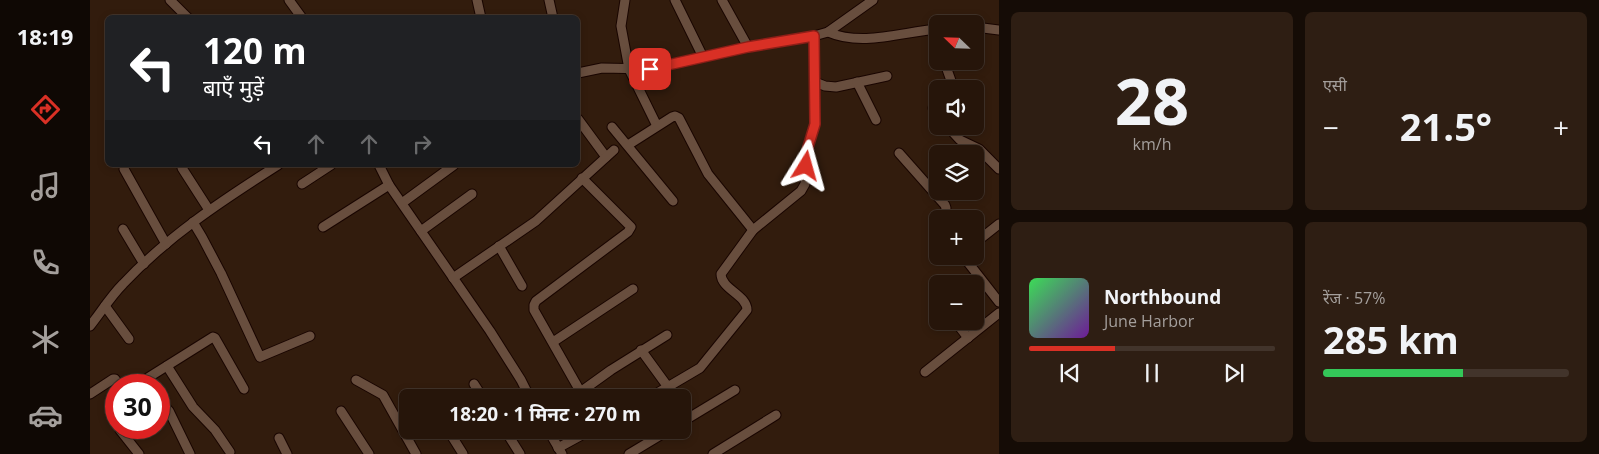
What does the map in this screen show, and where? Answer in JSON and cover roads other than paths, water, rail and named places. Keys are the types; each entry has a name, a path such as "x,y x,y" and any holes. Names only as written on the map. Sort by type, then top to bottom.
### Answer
{"street":[{"path":"170,0 185,15"},
{"path":"289,0 300,15"},
{"path":"477,0 480,15"},
{"path":"549,0 552,15"},
{"path":"625,0 621,26 629,69 657,126"},
{"path":"675,0 703,57"},
{"path":"722,0 748,47"},
{"path":"580,73 602,68 650,69 748,47 814,36 828,32 873,0"},
{"path":"984,28 999,30"},
{"path":"828,32 841,37 856,39 929,30"},
{"path":"665,389 700,368 748,310 746,304 721,277 723,270 754,230 801,191 805,184 808,147 815,124 814,36"},
{"path":"815,82 830,87 887,76"},
{"path":"857,82 876,120"},
{"path":"628,145 672,117 679,118 708,174 754,230"},
{"path":"580,122 606,157"},
{"path":"612,126 673,201"},
{"path":"955,135 960,140 972,145"},
{"path":"453,278 536,221 614,150"},
{"path":"899,153 945,205 946,210"},
{"path":"984,155 999,169"},
{"path":"90,326 122,284 166,244 193,222 273,167"},
{"path":"302,184 328,167"},
{"path":"380,167 389,185 490,330 526,389"},
{"path":"402,203 451,167"},
{"path":"182,168 210,210"},
{"path":"124,169 166,244"},
{"path":"579,389 534,310 534,305 536,301 628,232 631,227 582,178"},
{"path":"323,227 389,185"},
{"path":"421,231 472,194"},
{"path":"193,222 221,273 260,356 310,336"},
{"path":"984,236 999,224"},
{"path":"123,229 144,264"},
{"path":"499,246 522,286"},
{"path":"970,265 999,302"},
{"path":"552,342 633,289"},
{"path":"105,306 129,339"},
{"path":"925,372 999,313"},
{"path":"962,330 968,338"},
{"path":"583,389 667,335"},
{"path":"158,374 213,337 244,389"},
{"path":"641,350 668,387"},
{"path":"167,366 192,407 215,430 230,452"},
{"path":"356,380 383,395 416,454"},
{"path":"90,394 105,384"},
{"path":"474,384 477,389"},
{"path":"691,417 736,390"},
{"path":"341,411 369,454"},
{"path":"170,413 190,454"},
{"path":"713,454 776,415"},
{"path":"279,438 287,454"},
{"path":"127,439 139,454"},
{"path":"454,439 463,454"},
{"path":"511,439 520,454"},
{"path":"553,439 560,451 578,439"},
{"path":"629,454 654,439"}]}
